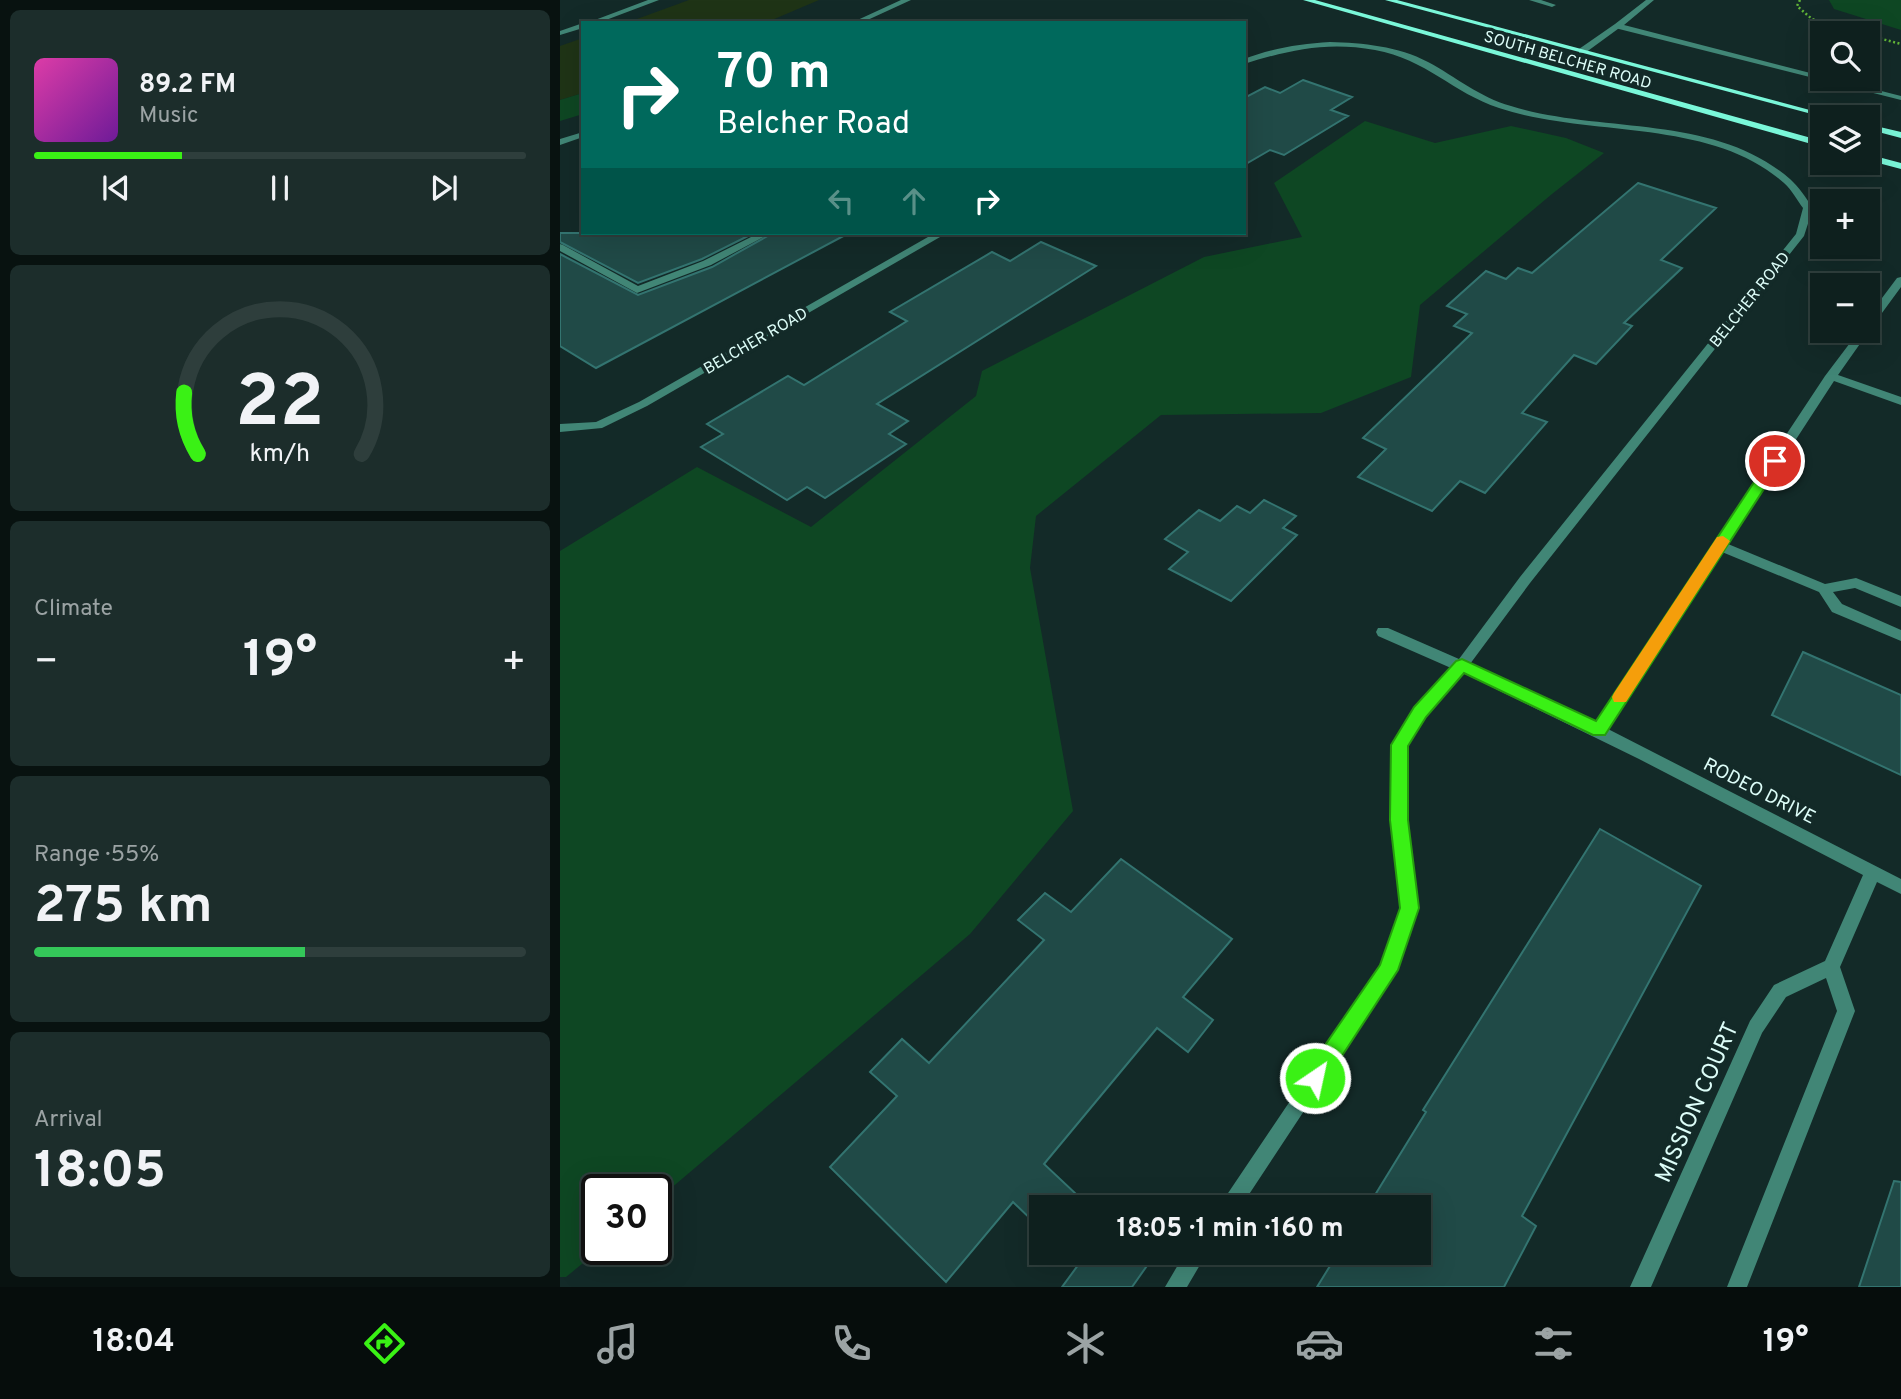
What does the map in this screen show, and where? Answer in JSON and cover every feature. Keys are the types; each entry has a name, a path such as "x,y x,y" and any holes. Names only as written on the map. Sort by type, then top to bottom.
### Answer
{"main road":[{"name":"SOUTH BELCHER ROAD","path":"1307,0 1810,141"},
{"name":"SOUTH BELCHER ROAD","path":"1389,0 1810,111"},
{"path":"1880,130 1901,135"},
{"path":"1880,160 1901,166"}],"street":[{"path":"596,21 655,0"},
{"path":"859,21 907,0"},
{"path":"1533,0 1552,5"},
{"path":"1581,51 1650,0"},
{"path":"560,33 581,26"},
{"path":"1618,26 1810,75"},
{"name":"BELCHER ROAD","path":"1237,1195 1388,970 1410,908 1399,820 1399,745 1420,712 1462,665 1525,580 1801,234 1808,208 1787,180 1757,159 1720,144 1634,128 1552,120 1516,110 1480,98 1416,59 1385,50 1343,45 1305,46 1263,54 1246,61"},
{"path":"1874,91 1901,98"},
{"path":"560,142 581,135"},
{"path":"560,247 637,290 707,263 762,235"},
{"name":"BELCHER ROAD","path":"560,428 598,425 643,404 939,235"},
{"path":"1880,308 1901,280"},
{"path":"1383,632 1462,665 1599,730 1855,343"},
{"path":"1831,376 1901,401"},
{"path":"1720,546 1824,589 1856,583 1901,602"},
{"path":"1824,589 1837,608 1901,636"},
{"name":"RODEO DRIVE","path":"1599,730 1901,887"},
{"path":"1737,1287 1846,1010 1831,967 1873,872"},
{"name":"MISSION COURT","path":"1640,1287 1756,1027 1780,991 1831,967"},
{"path":"1175,1287 1190,1265"}],"path":[{"path":"1800,0 1797,6 1812,19 1819,21"},
{"path":"1880,38 1901,44"}],"shaded area":[{"path":"689,0 819,0 770,21 631,21"},
{"path":"1829,0 1901,0 1901,30 1880,23 1880,21 1834,9"},
{"path":"581,39 581,94 560,100 560,46"},
{"path":"581,94 581,115 560,121 560,100"},
{"path":"1365,121 1435,143 1511,126 1566,138 1604,153 1420,305 1411,377 1321,413 1161,415 1036,516 1030,568 1073,811 970,934 672,1187 672,1174 581,1174 581,1265 566,1277 560,1277 560,551 697,467 811,527 976,396 982,371 1204,257 1302,237 1274,183"}],"building":[{"path":"1303,80 1352,97 1331,110 1348,116 1284,155 1270,150 1246,164 1246,97 1265,87 1280,93"},
{"path":"1638,183 1716,208 1661,260 1682,268 1624,323 1632,326 1596,364 1574,355 1522,413 1547,422 1485,493 1460,481 1432,511 1358,477 1386,449 1363,438 1472,333 1454,326 1467,314 1447,306 1486,271 1506,279 1518,268 1532,273"},
{"path":"560,233 750,235 702,259 638,283 560,242"},
{"path":"769,235 845,235 596,368 560,346 560,254 638,295 712,267"},
{"path":"1041,242 1096,266 877,404 908,421 889,434 906,444 825,498 807,487 787,500 701,447 723,434 707,424 788,376 804,385 907,321 890,312 992,252 1010,261"},
{"path":"1264,500 1296,516 1283,528 1297,535 1231,601 1169,569 1188,552 1165,539 1199,510 1220,521 1237,506 1250,513"},
{"path":"1803,652 1901,695 1901,775 1772,715"},
{"path":"1600,829 1701,886 1522,1216 1536,1226 1504,1287 1317,1287 1331,1265 1431,1265 1431,1195 1375,1195 1426,1112 1423,1110"},
{"path":"1121,859 1232,939 1183,997 1213,1020 1188,1052 1157,1028 1044,1164 1075,1193 1073,1195 1029,1195 1029,1217 1013,1202 946,1282 830,1167 897,1096 870,1072 902,1039 929,1063 1044,940 1018,920 1045,893 1071,912"},
{"path":"1894,1181 1901,1182 1901,1287 1859,1287"},
{"path":"1078,1265 1148,1265 1132,1287 1062,1287"}],"slow traffic":[{"path":"1620,697 1723,541"}],"route":[{"path":"1315,1078 1388,970 1410,908 1399,820 1399,745 1420,712 1462,665 1599,730 1775,461"}]}
